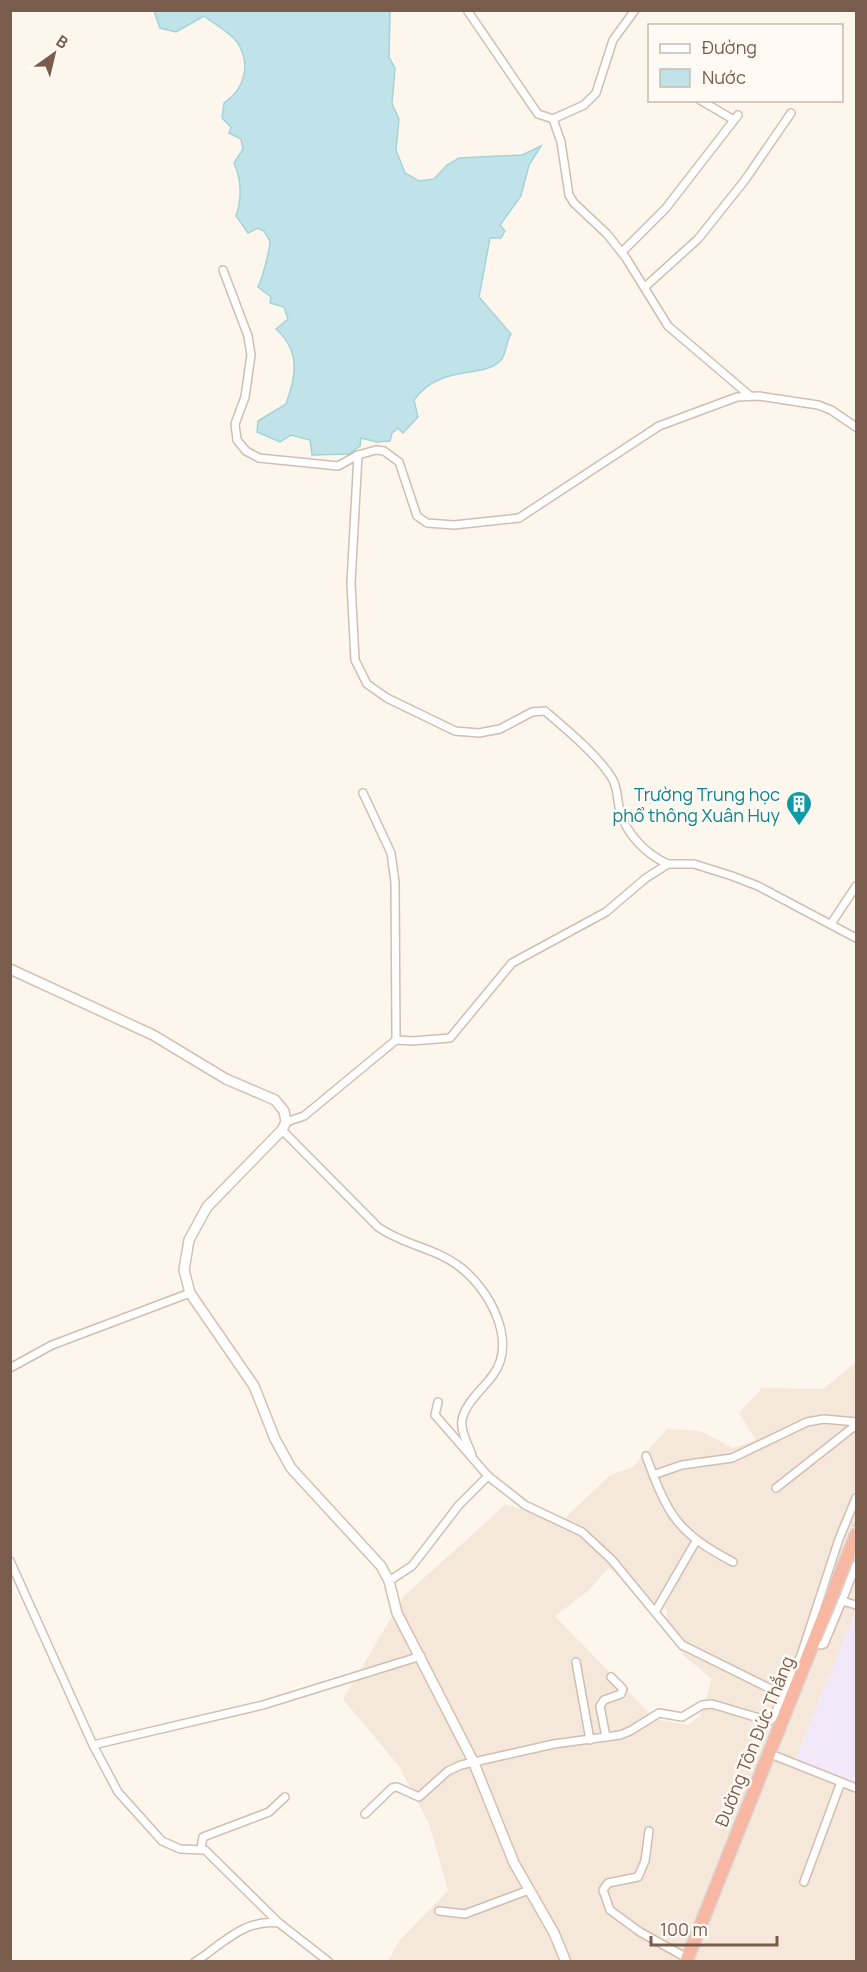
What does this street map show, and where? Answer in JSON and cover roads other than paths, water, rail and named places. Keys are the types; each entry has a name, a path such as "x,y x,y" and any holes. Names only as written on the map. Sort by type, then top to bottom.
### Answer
{"highway":[{"name":"Đường Tôn Đức Thắng","path":"686,1960 768,1753 853,1525"}],"street":[{"path":"467,10 538,114 553,119 584,105 596,93 613,40 635,10"},
{"path":"622,252 666,208 736,117 704,102"},
{"path":"646,286 698,239 745,180 791,113"},
{"path":"553,119 561,142 569,195 582,212 622,252 646,286 668,326 748,395"},
{"path":"223,270 232,300 248,336 251,355 249,377 236,424 237,440 246,451 259,458 338,466 358,455 376,450 391,454 399,462 417,516 427,523 454,525 510,521 530,513 659,426 724,401 748,395 818,405 856,427"},
{"path":"358,455 351,583 355,660 368,684 387,698 455,731 479,733 500,729 531,712 545,711 601,765 614,781 620,814 638,843 652,856 668,864 694,864 758,886 856,938"},
{"path":"363,792 391,853 394,882 396,1040"},
{"path":"566,1962 514,1863 473,1761 397,1613 389,1581 369,1551 291,1468 275,1439 254,1386 190,1293 184,1270 185,1253 207,1207 284,1126 304,1116 396,1040 450,1038 512,963 606,912 646,878 668,864"},
{"path":"831,924 856,886"},
{"path":"10,969 153,1035 226,1079 275,1100 284,1111 284,1126 378,1227 391,1236 459,1266 476,1281 493,1304 501,1343 495,1373 466,1409 462,1418 461,1427 474,1460"},
{"path":"10,1368 52,1345 190,1293"},
{"path":"438,1402 435,1415 488,1476 525,1505 582,1532 612,1560 682,1645 783,1695"},
{"path":"653,1475 701,1460 732,1458 807,1422 824,1419 856,1424"},
{"path":"776,1488 856,1424"},
{"path":"646,1456 675,1520 696,1541 733,1562"},
{"path":"389,1581 412,1566 459,1505 488,1476"},
{"path":"365,1814 392,1788 397,1787 419,1797 448,1771 473,1761 630,1731 659,1713 682,1717 702,1705 712,1704 769,1721 810,1641 853,1525 856,1498"},
{"path":"655,1612 696,1541"},
{"path":"10,1561 93,1744 118,1792 162,1841 180,1849 201,1848 279,1923 329,1962"},
{"path":"810,1641 824,1644 856,1565"},
{"path":"842,1601 856,1605"},
{"path":"93,1744 263,1706 421,1656"},
{"path":"576,1662 590,1740"},
{"path":"606,1737 600,1712 601,1703 621,1694 622,1689 611,1677"},
{"path":"768,1753 856,1788"},
{"path":"804,1882 841,1782"},
{"path":"201,1848 203,1838 269,1812 285,1797"},
{"path":"649,1831 645,1861 638,1877 608,1883 603,1890 610,1910 640,1932 686,1960"},
{"path":"439,1911 465,1914 529,1890"},
{"path":"195,1962 237,1931 264,1922 279,1923"}],"water":[{"path":"154,11 390,11 389,57 395,68 392,104 399,119 396,150 405,173 419,181 434,179 447,165 459,158 522,155 541,146 529,165 521,196 500,225 505,231 501,238 490,238 479,297 511,334 501,360 493,366 448,376 424,388 414,400 418,417 403,433 398,428 392,433 390,441 377,442 361,438 360,446 349,454 312,455 310,440 291,435 280,442 257,432 258,421 286,404 292,384 294,365 290,346 276,329 288,319 284,307 270,303 271,297 258,287 266,264 270,241 264,231 258,228 248,233 236,216 240,190 239,176 234,163 243,149 241,139 229,133 231,127 222,118 224,103 237,91 244,76 242,50 234,38 204,16 176,32 160,28"}],"place":[{"name":"Trường Trung học phổ thông Xuân Huy","path":"799,827"}]}
